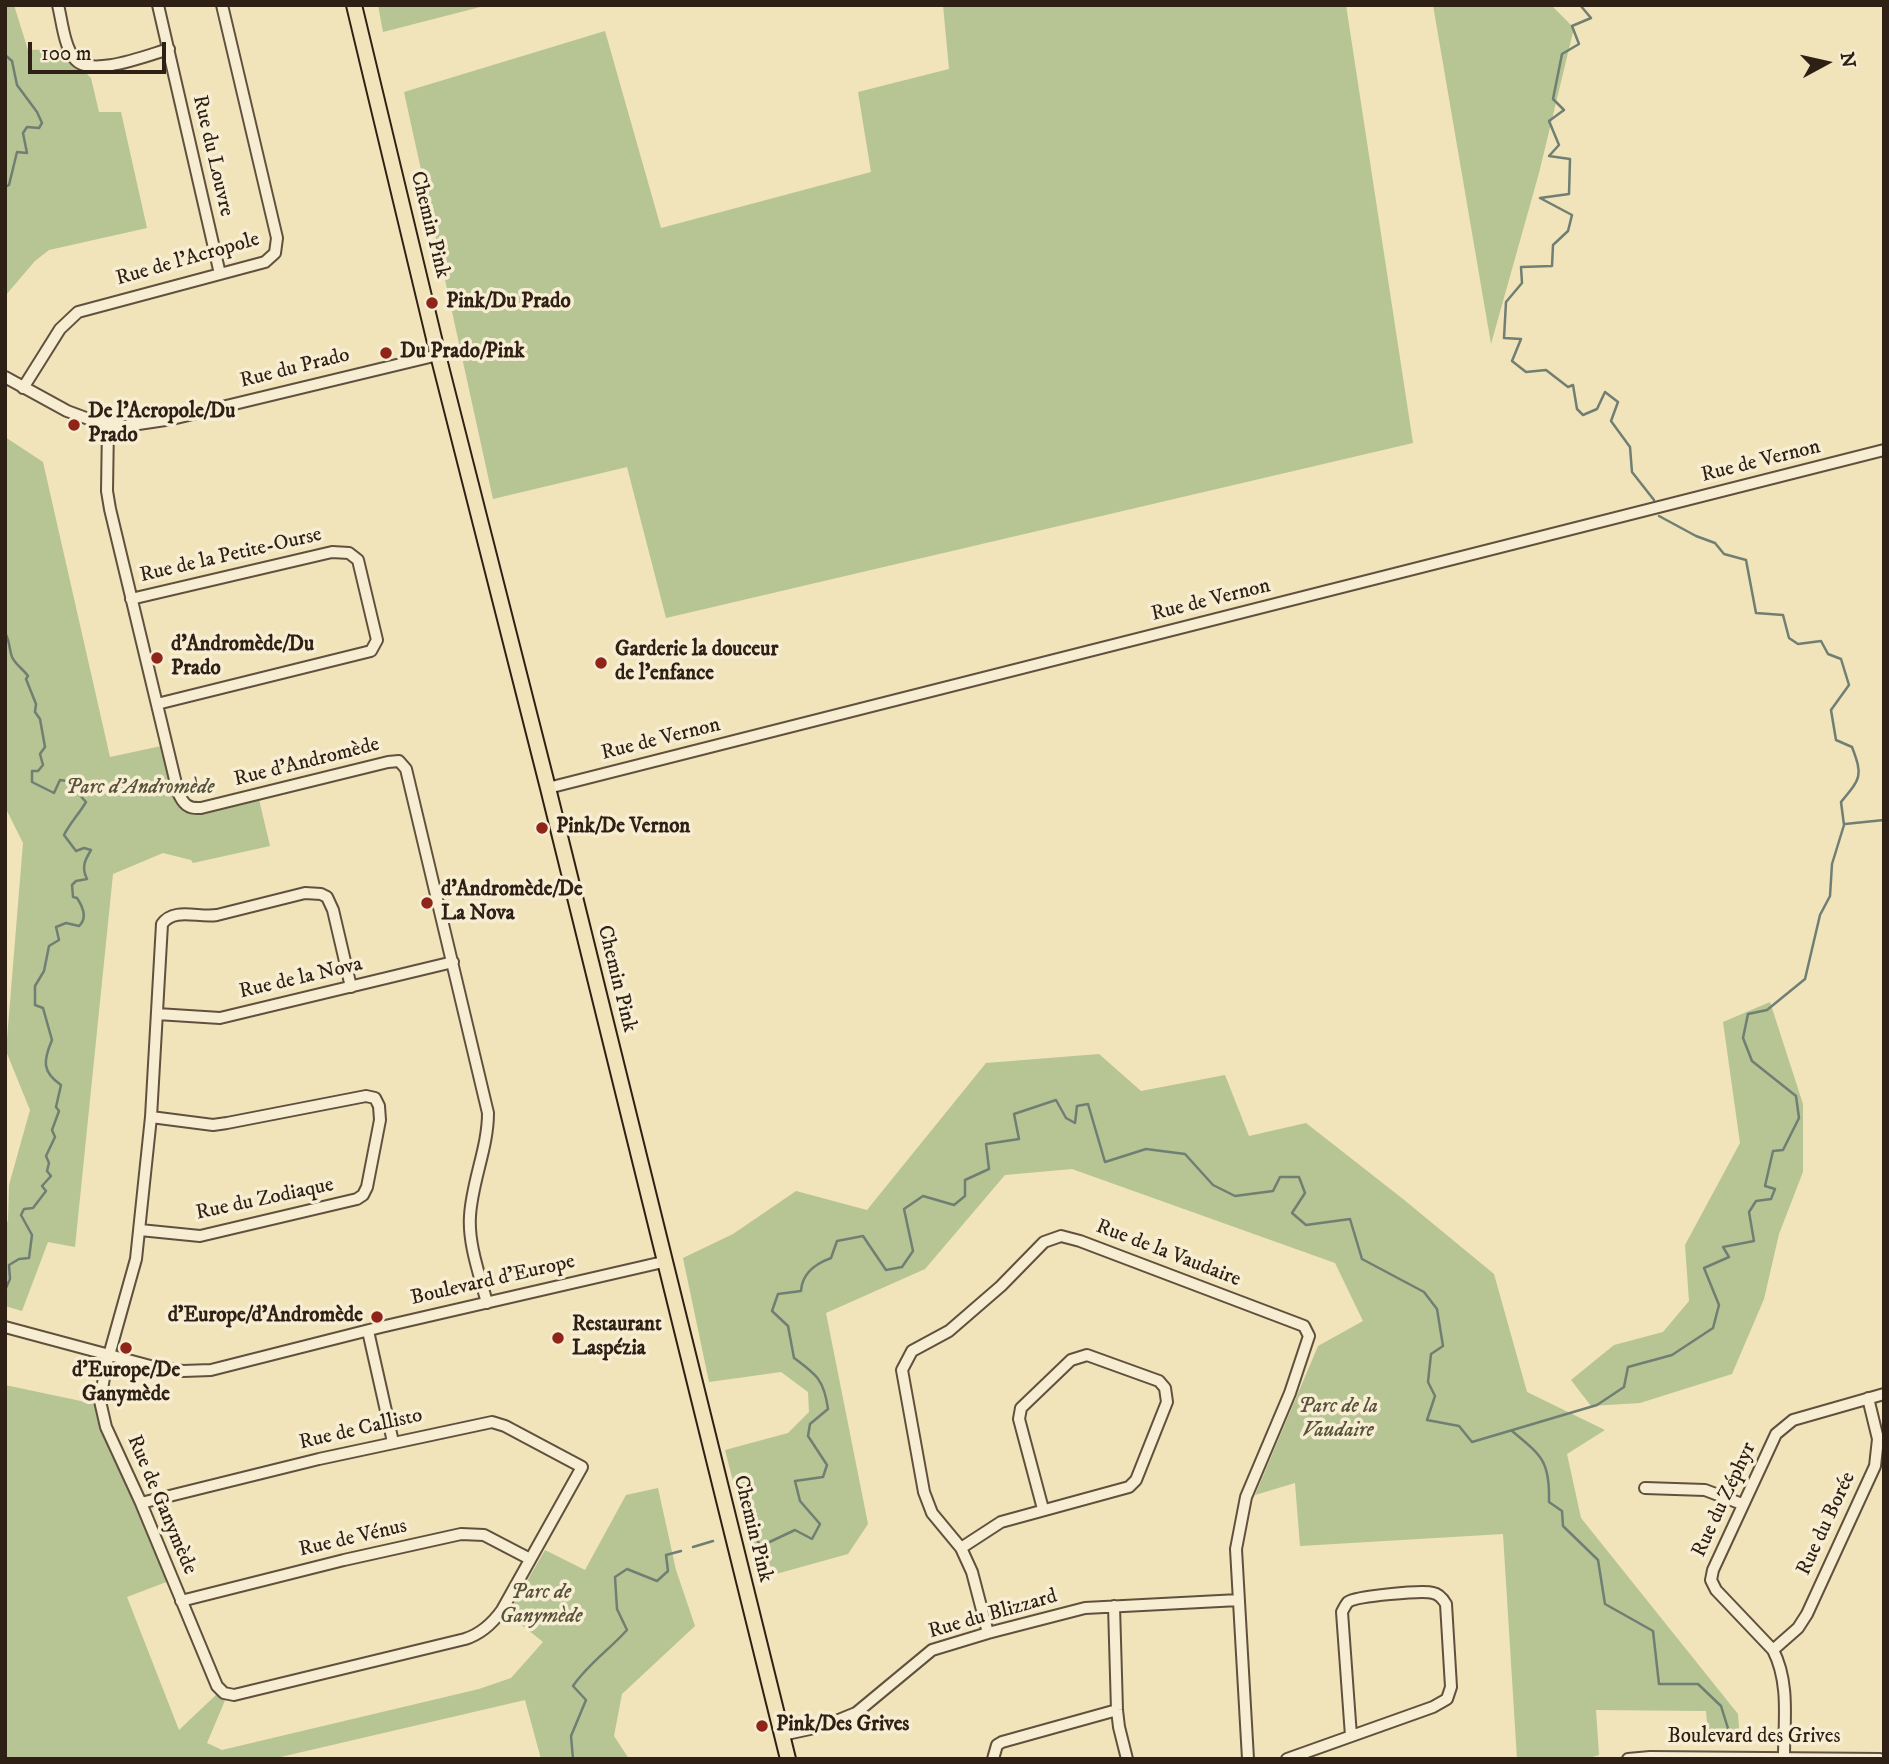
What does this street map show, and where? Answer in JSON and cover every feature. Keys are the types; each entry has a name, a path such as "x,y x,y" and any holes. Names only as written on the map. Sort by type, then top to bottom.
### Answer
{"main road":[{"name":"Chemin Pink","path":"354,5 438,355 788,1759"}],"street":[{"path":"58,5 70,50 79,63 85,66 100,67 169,49"},
{"name":"Rue du Louvre","path":"158,5 220,274"},
{"name":"Rue de l'Acropole","path":"23,388 60,329 78,312 272,258 277,247 222,5"},
{"name":"Rue du Prado","path":"5,377 67,411 108,425 125,426 172,419 438,355"},
{"name":"Rue d'Andromède","path":"108,425 108,501 178,792 184,804 194,809 388,762 399,761 406,769 488,1113 469,1219 487,1303"},
{"name":"Rue de Vernon","path":"548,788 1884,450"},
{"name":"Rue de la Petite-Ourse","path":"131,599 332,552 349,553 358,560 377,640 371,651 157,704"},
{"name":"Rue de Ganymède","path":"351,987 331,903 321,894 306,893 205,917 175,915 164,920 160,932 151,1117 140,1230 134,1271 100,1392 100,1410 217,1686 224,1693 234,1695 472,1637 497,1617 582,1467"},
{"name":"Rue de la Nova","path":"157,1014 220,1018 453,962"},
{"name":"Rue du Zodiaque","path":"140,1230 200,1236 357,1199 368,1187 380,1113 375,1098 366,1096 220,1124 151,1117"},
{"name":"Rue de la Vaudaire","path":"988,1633 972,1572 961,1548 932,1513 925,1492 902,1370 912,1351 949,1331 1044,1242 1060,1236 1080,1241 1304,1326 1309,1336 1290,1393 1246,1497 1236,1549 1248,1759"},
{"name":"Boulevard d'Europe","path":"5,1327 169,1370 211,1370 663,1262"},
{"path":"368,1331 393,1442"},
{"path":"961,1548 1001,1522 1129,1487 1136,1480 1167,1402 1165,1388 1158,1381 1087,1355 1071,1360 1021,1408 1019,1419 1043,1509"},
{"name":"Rue du Zéphyr","path":"1784,1757 1784,1681 1773,1650 1716,1590 1711,1580 1713,1570 1742,1504 1782,1427 1793,1420 1884,1394"},
{"name":"Rue du Borée","path":"1773,1650 1798,1628 1807,1614 1875,1466 1878,1439 1868,1398"},
{"name":"Rue de Callisto","path":"141,1503 393,1442 492,1422 505,1426 582,1467"},
{"path":"1645,1488 1704,1490 1742,1504"},
{"name":"Rue de Vénus","path":"181,1601 461,1534 484,1535 530,1559"},
{"path":"1287,1759 1433,1707 1447,1699 1451,1687 1446,1604 1434,1593 1383,1595 1347,1602 1342,1612 1351,1736"},
{"name":"Rue du Blizzard","path":"782,1735 834,1723 856,1713 932,1650 988,1633 1085,1608 1239,1600"},
{"path":"1114,1606 1117,1710 1128,1759"},
{"path":"993,1759 994,1752 1002,1742 1117,1710"},
{"name":"Boulevard des Grives","path":"1628,1759 1880,1759"}],"green space":[{"path":"5,5 14,5 28,50 62,49 91,78 99,112 121,112 147,228 49,250 35,261 5,296"},
{"path":"378,5 488,5 383,32"},
{"path":"943,5 1346,5 1413,443 666,618 627,467 493,499 404,92 605,31 661,228 871,172 858,92 949,69"},
{"path":"1433,5 1551,5 1574,28 1539,173 1491,344"},
{"name":"Parc d'Andromède","path":"5,437 43,462 110,757 166,745 178,792 189,807 258,795 270,846 193,863 191,860 163,853 113,874 75,1247 48,1242 22,1311 5,1306 5,1227 8,1220 9,1185 30,1110 6,1051 23,843 5,807"},
{"path":"1770,1002 1803,1104 1803,1172 1779,1234 1764,1299 1732,1374 1640,1403 1591,1406 1571,1380 1614,1345 1663,1332 1689,1301 1685,1245 1740,1143 1723,1022"},
{"name":"Parc de la Vaudaire","path":"1099,1054 1141,1091 1225,1075 1249,1136 1306,1123 1494,1274 1527,1392 1605,1430 1567,1454 1581,1518 1738,1714 1740,1742 1709,1743 1706,1711 1596,1710 1599,1755 1586,1759 1517,1759 1503,1534 1300,1546 1295,1483 1255,1495 1318,1346 1363,1321 1335,1263 1072,1169 1005,1175 925,1269 826,1313 868,1524 848,1554 758,1579 725,1450 788,1433 809,1412 808,1392 781,1372 709,1382 683,1258 733,1234 796,1191 867,1210 986,1063"},
{"name":"Parc de Ganymède","path":"5,1385 95,1404 169,1581 127,1597 179,1730 217,1694 226,1698 207,1743 222,1750 479,1689 511,1678 543,1642 508,1614 545,1550 585,1570 626,1495 658,1488 676,1570 695,1626 622,1694 614,1736 629,1759 541,1759 525,1700 272,1759 5,1759"}],"waterway":[{"path":"1580,5 1591,18 1572,26 1579,44 1562,54 1553,99 1564,110 1549,121 1559,145 1549,156 1570,159 1569,194 1540,198 1572,215 1568,231 1553,245 1552,266 1521,267 1522,283 1506,302 1504,338 1521,339 1512,361 1526,372 1546,370 1568,387 1573,385 1577,409 1583,415 1597,409 1605,392 1618,402 1611,421 1630,447 1632,472 1654,500"},
{"path":"5,49 5,55 12,61 17,85 42,123 39,128 27,127 23,133 27,153 17,152 9,185 5,187"},
{"path":"750,1530 761,1546 795,1530 812,1539 820,1524 800,1501 795,1481 823,1477 827,1465 808,1436 810,1424 828,1409 822,1385 794,1358 788,1326 772,1311 778,1294 801,1291 807,1274 815,1266 831,1258 837,1241 863,1236 886,1270 902,1267 913,1251 904,1209 923,1196 954,1205 965,1196 965,1180 989,1169 986,1144 1019,1139 1014,1114 1056,1100 1066,1118 1075,1123 1077,1106 1088,1104 1105,1162 1146,1149 1185,1154 1213,1185 1235,1196 1273,1191 1280,1177 1299,1177 1305,1193 1292,1213 1306,1225 1350,1219 1362,1259 1424,1292 1437,1309 1443,1346 1431,1354 1428,1382 1435,1396 1427,1420 1459,1426 1472,1442 1597,1405 1624,1387 1628,1367 1672,1355 1713,1328 1719,1305 1704,1268 1729,1257 1723,1247 1754,1241 1749,1212 1756,1201 1771,1199 1775,1189 1765,1186 1773,1151 1783,1150 1799,1118 1796,1096 1752,1061 1743,1038 1748,1014 1767,1010 1805,979 1820,915 1830,896 1832,864 1844,825 1841,802 1856,782 1859,771 1852,747 1836,740 1831,710 1849,685 1841,659 1828,654 1821,641 1798,644 1789,638 1783,615 1756,613 1746,560 1724,554 1715,543 1659,516"},
{"path":"5,633 13,660 28,676 26,679 36,704 35,712 40,719 45,747 40,754 43,765 38,771 32,771 32,782 54,793 60,780 67,781 86,802 64,835 76,851 84,848 91,850 84,864 87,879 76,881 72,885 73,897 77,898 84,912 82,923 79,926 66,923 56,927 59,940 49,946 44,971 35,986 35,1005 43,1008 52,1040 46,1060 47,1071 61,1085 56,1107 59,1111 52,1130 55,1137 46,1156 49,1163 47,1171 51,1176 42,1186 46,1191 33,1208 24,1209 21,1215 32,1235 29,1258 19,1259 9,1265 10,1279 5,1290"},
{"path":"1845,824 1884,820"},
{"path":"1512,1431 1542,1460 1548,1477 1549,1502 1562,1511 1563,1526 1598,1560 1605,1604 1653,1631 1659,1684 1698,1684 1721,1706 1731,1738"},
{"path":"693,1547 713,1541"},
{"path":"573,1759 571,1736 586,1700 573,1686 627,1630 617,1609 615,1577 627,1569 657,1581 668,1571 666,1555 681,1551"}],"place":[{"name":"Pink/Du Prado","path":"432,303"},
{"name":"Du Prado/Pink","path":"386,353"},
{"name":"De l'Acropole/Du Prado","path":"74,425"},
{"name":"d'Andromède/Du Prado","path":"157,658"},
{"name":"Garderie la douceur de l'enfance","path":"601,663"},
{"name":"Pink/De Vernon","path":"542,828"},
{"name":"d'Andromède/De La Nova","path":"427,903"},
{"name":"d'Europe/d'Andromède","path":"377,1317"},
{"name":"Restaurant Laspézia","path":"558,1338"},
{"name":"d'Europe/De Ganymède","path":"126,1348"},
{"name":"Pink/Des Grives","path":"762,1726"}]}
